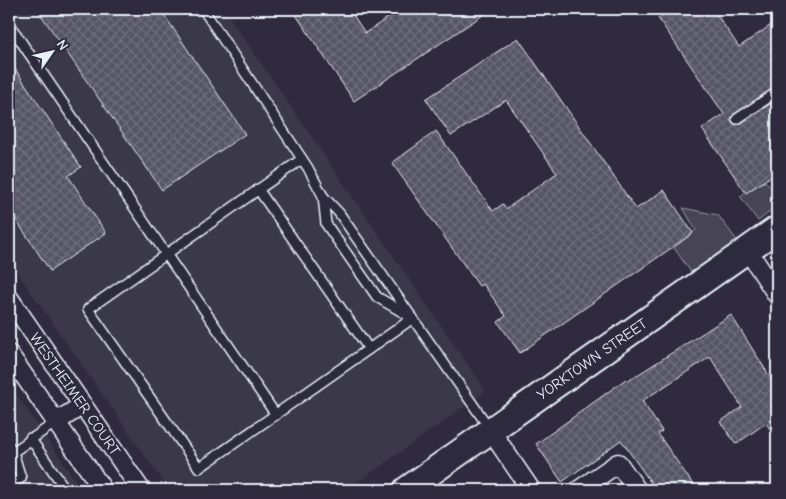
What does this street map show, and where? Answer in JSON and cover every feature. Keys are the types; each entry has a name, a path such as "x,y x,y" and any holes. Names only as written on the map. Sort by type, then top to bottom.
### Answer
{"street":[{"name":"YORKTOWN STREET","path":"406,490 777,229"},
{"path":"748,250 777,295"},
{"name":"WESTHEIMER COURT","path":"9,298 141,490"},
{"name":"WESTHEIMER COURT","path":"9,354 56,422 97,489"},
{"path":"56,422 82,405"},
{"path":"491,431 531,490"},
{"path":"579,490 618,464 637,490"}],"lane":[{"path":"203,9 302,159 323,196 339,213 491,431"},
{"path":"9,24 276,415"},
{"path":"737,120 777,92"},
{"path":"302,159 88,309 198,468 413,318"},
{"path":"258,189 370,349"},
{"path":"323,196 326,224 377,297 413,318"},
{"path":"9,486 21,478 11,449 56,422"},
{"path":"30,438 66,490"}],"shaded area":[{"path":"9,9 224,9 486,391 347,490 169,490 9,261"},
{"path":"765,181 777,195 777,206 758,221 740,196"},
{"path":"683,208 718,215 738,242 693,275 674,248 696,230"},
{"path":"9,384 28,411 82,490 9,490"}],"building":[{"path":"37,9 160,9 245,134 162,190"},
{"path":"292,9 349,9 365,33 401,9 492,9 354,101"},
{"path":"672,9 713,9 739,47 777,21 777,86 734,114 731,119 734,124 740,124 777,99 777,172 746,193 702,129 724,114 658,18"},
{"path":"518,38 636,209 664,190 693,233 520,353 498,322 506,316 483,284 479,286 392,163 436,131 493,211 503,204 506,209 557,173 506,100 451,136 426,99"},
{"path":"9,60 81,167 68,176 106,233 50,271 9,209"},
{"path":"731,315 777,388 777,440 766,423 736,444 720,422 742,407 710,357 642,401 662,431 658,434 697,490 656,490 621,440 562,482 536,444 626,379 628,381"}]}
